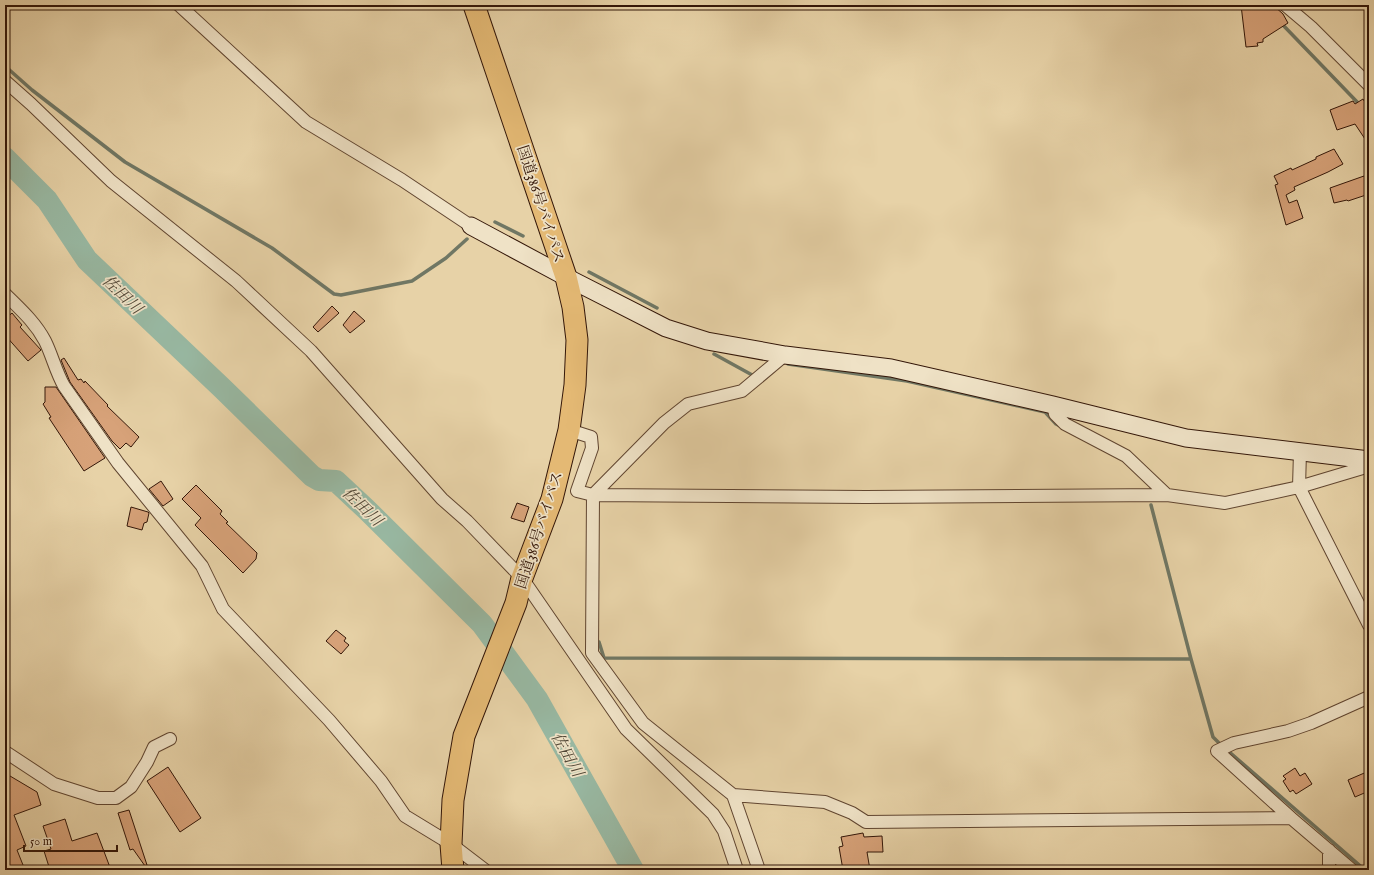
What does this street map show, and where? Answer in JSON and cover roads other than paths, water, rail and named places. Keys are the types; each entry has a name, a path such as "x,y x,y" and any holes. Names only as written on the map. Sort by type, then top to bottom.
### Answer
{"highway":[{"name":"国道386号バイパス","path":"453,870 451,844 453,800 464,736 516,603 522,578 552,499 569,430 574,385 576,340 573,307 566,277 474,5"}],"street":[{"path":"179,5 306,122 402,180 471,226 666,328 708,341 785,356 891,368 1053,405 1186,438 1369,462 1366,467 1299,487 1225,503 1167,496 858,497 593,495 577,491 592,448 591,437 569,430"},
{"path":"1285,5 1310,27 1369,85"},
{"path":"5,81 111,180 172,231 236,281 311,351 442,499 467,521 522,578 626,729 713,814 724,831 737,870"},
{"path":"5,294 32,321 45,341 58,375 64,386 118,463 202,566 223,609 329,720 381,781 405,816 451,844 484,870"},
{"path":"759,870 733,795 643,723 592,653 593,495 664,423 688,404 742,391 785,356"},
{"path":"1053,405 1055,414 1065,424 1126,456 1167,496"},
{"path":"1300,452 1299,487 1369,625"},
{"path":"1352,870 1217,752 1232,744 1288,731 1311,723 1369,697"},
{"path":"5,753 54,784 98,798 116,798 131,787 147,762 154,747 170,739"},
{"path":"733,795 825,802 852,813 866,822 1291,818"},
{"path":"1329,850 1329,870"}],"waterway":[{"path":"1263,5 1270,11"},
{"path":"1281,23 1360,105"},
{"path":"5,66 32,90 125,162 272,248 334,294 341,295 412,281 446,258 467,239"},
{"name":"佐田川","path":"5,158 47,200 87,260 312,476 319,480 336,481 482,624 537,699 633,870"},
{"path":"495,222 523,236"},
{"path":"589,272 657,308"},
{"path":"714,354 754,376"},
{"path":"788,364 907,381 1045,412 1056,424 1060,426"},
{"path":"1151,505 1213,737 1222,746"},
{"path":"599,642 604,658 1191,659"},
{"path":"1227,750 1365,870"}]}
